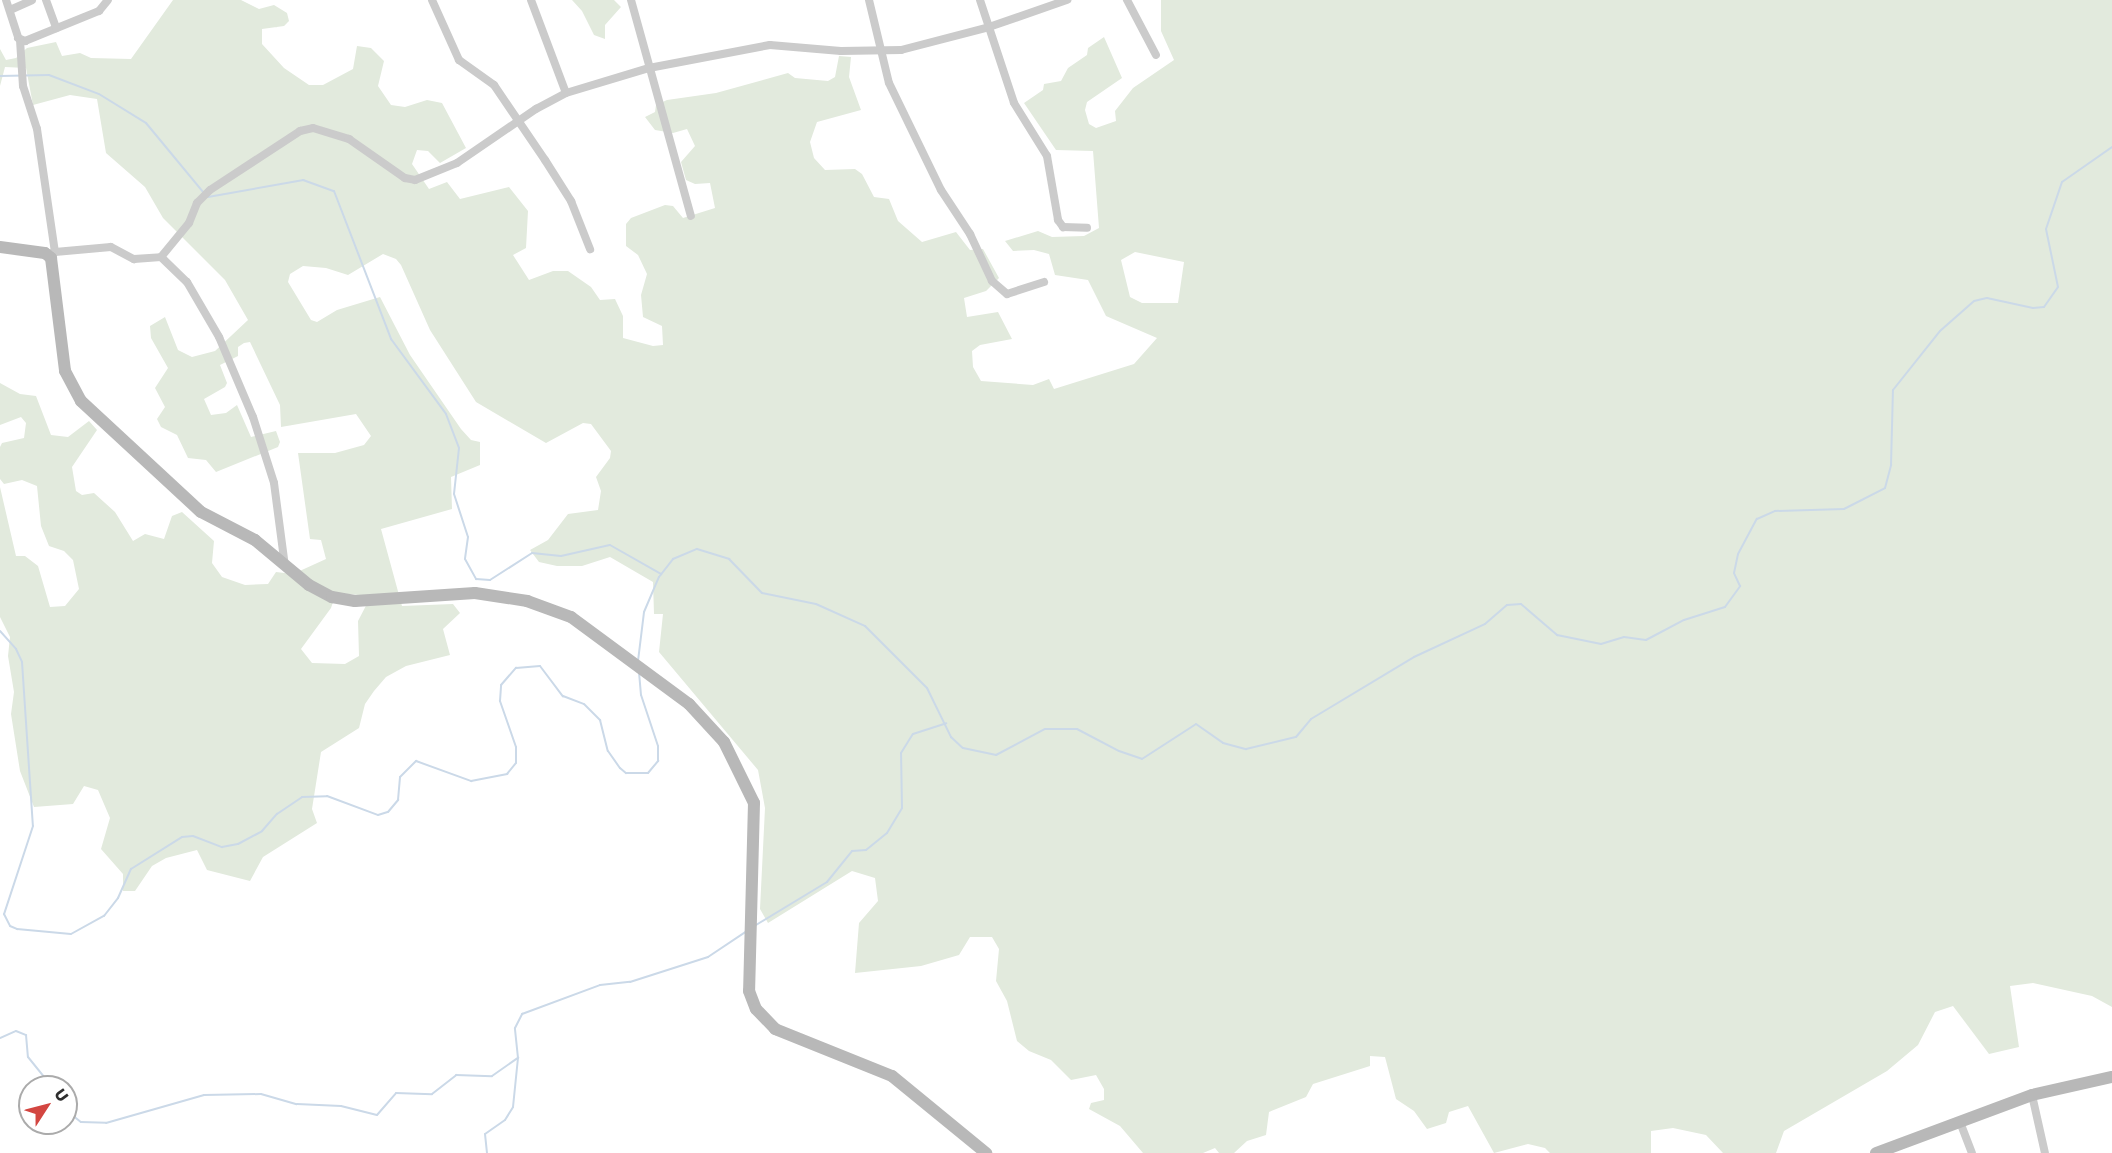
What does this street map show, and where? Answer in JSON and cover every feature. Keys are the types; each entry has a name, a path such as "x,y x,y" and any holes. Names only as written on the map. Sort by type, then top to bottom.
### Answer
{"main road":[{"path":"0,247 52,253 65,371 73,391 201,512 255,540 309,585 344,600 475,593 512,597 571,617 626,659 654,675 689,704 724,742 744,778 754,803 749,991 766,1022 806,1043 892,1076 986,1153"},
{"path":"1876,1153 2032,1095 2112,1077"}],"street":[{"path":"6,0 20,40 23,86 37,129 52,253 111,247 134,259 161,257 189,223 197,202 210,190 270,149 306,130 349,139 405,178 415,180 457,163 519,120 566,93 649,68 770,45 880,51 989,27 1066,0"},
{"path":"10,10 33,0"},
{"path":"46,0 56,28"},
{"path":"20,40 99,11 108,0"},
{"path":"432,0 459,60 494,85 571,201 590,249"},
{"path":"531,0 566,93"},
{"path":"631,0 691,216"},
{"path":"869,0 889,83 941,190 970,234 997,288 1007,294 1044,282"},
{"path":"980,0 1014,103 1047,156 1060,224 1067,228 1087,228"},
{"path":"1127,0 1156,55"},
{"path":"161,257 186,282 242,385 274,483 285,566"},
{"path":"2032,1095 2045,1153"},
{"path":"1960,1122 1972,1153"}],"shaded area":[{"path":"173,0 241,0 259,9 274,5 287,13 289,21 284,26 262,29 262,44 284,68 309,85 323,85 353,69 357,46 371,48 384,61 378,86 391,105 405,107 427,100 442,103 466,148 440,163 428,151 417,150 412,164 429,189 447,182 460,199 509,187 528,211 526,248 513,255 529,280 553,271 568,271 591,287 600,300 615,299 623,316 623,338 653,346 663,345 662,326 643,317 641,295 647,274 638,255 626,246 626,224 631,218 665,205 673,206 683,218 715,208 710,183 695,184 686,180 681,162 695,146 687,129 673,133 655,130 645,117 655,112 656,105 667,100 716,93 788,73 795,78 828,81 835,77 839,56 851,57 849,77 861,110 817,122 810,142 814,158 825,170 855,169 862,174 874,197 889,199 898,221 922,242 956,232 970,250 983,249 999,278 986,291 964,298 967,317 998,312 1012,339 980,345 972,351 973,367 981,381 1033,385 1049,379 1054,389 1134,364 1157,338 1106,316 1088,280 1055,275 1049,254 1034,250 1013,251 1005,241 1038,231 1052,237 1084,236 1099,228 1093,151 1056,150 1024,103 1043,90 1044,84 1061,81 1068,68 1087,55 1088,48 1104,37 1122,78 1087,102 1085,110 1089,124 1096,128 1116,121 1115,111 1133,88 1174,60 1161,31 1161,0 2112,0 2112,1007 2092,996 2033,983 2010,986 2019,1047 1989,1054 1953,1006 1935,1012 1918,1045 1887,1071 1784,1131 1776,1153 1723,1153 1706,1135 1673,1128 1651,1131 1651,1153 1550,1153 1545,1148 1528,1144 1494,1153 1468,1106 1449,1112 1446,1123 1427,1129 1414,1111 1396,1099 1385,1057 1370,1056 1370,1066 1313,1084 1306,1097 1269,1112 1266,1135 1247,1141 1234,1153 1219,1153 1215,1148 1203,1153 1143,1153 1120,1126 1089,1109 1091,1103 1104,1100 1104,1089 1096,1075 1071,1080 1051,1060 1029,1051 1017,1041 1007,1001 996,981 999,949 992,937 970,937 959,955 921,966 855,973 859,923 878,901 875,878 852,871 768,923 760,909 765,808 758,770 659,652 663,614 654,614 653,582 610,557 582,566 557,566 539,562 530,550 548,540 568,514 598,510 601,491 596,477 610,458 611,451 591,424 583,423 546,443 476,402 430,330 401,265 396,259 383,254 348,275 326,268 303,266 290,274 288,282 311,320 317,322 337,310 380,297 410,355 461,429 471,440 480,442 480,465 451,477 452,509 381,529 402,606 453,604 460,613 443,629 450,655 406,666 386,677 365,704 359,728 321,752 312,809 317,823 263,857 250,881 207,870 197,850 166,858 152,866 135,891 123,891 123,874 101,849 110,818 98,790 84,786 73,804 34,807 20,771 11,714 14,692 8,656 10,637 0,617 0,487 16,556 25,556 38,566 50,607 65,606 79,589 73,560 64,551 49,546 41,526 37,486 22,480 4,484 0,479 0,447 2,443 24,438 26,423 21,417 0,425 0,383 20,394 36,396 51,435 68,437 89,421 97,430 72,467 76,491 82,495 94,493 115,512 133,541 145,534 164,539 172,516 182,512 214,541 212,563 222,577 245,585 268,584 276,572 293,574 326,559 321,540 310,539 298,453 335,453 364,445 371,436 356,414 281,427 280,405 250,342 238,347 238,356 220,365 227,383 225,387 204,399 211,415 226,413 237,405 251,437 276,431 280,442 278,447 216,472 206,460 188,458 177,435 161,427 157,419 165,407 155,388 168,368 151,338 150,326 165,317 178,350 192,357 215,351 248,320 225,280 163,218 145,187 106,153 97,99 70,95 33,105 26,68 5,67 0,86 0,49 6,60 16,58 27,48 56,42 62,56 80,53 91,58 131,59","holes":["1135,252 1184,262 1178,303 1142,303 1130,297 1121,260","336,593 371,596 358,621 359,656 345,664 312,663 301,649 331,608"]},
{"path":"572,0 614,0 621,7 605,25 605,39 594,35 582,11"}],"waterway":[{"path":"0,76 49,75 99,94 146,123 204,193"},
{"path":"638,661 644,612 659,577 673,559 697,549 729,559 762,593 816,604 865,626 927,688 951,737 963,748 996,755 1045,729 1077,729 1119,751 1142,759 1196,724 1223,743 1246,749 1296,737 1311,719 1414,657 1485,624 1507,605 1521,604 1557,635 1601,644 1624,637 1646,640 1684,620 1725,607 1740,586 1734,573 1738,554 1757,519 1775,511 1844,509 1885,488 1891,465 1893,390 1940,331 1974,301 1987,298 2033,308 2044,307 2058,287 2046,229 2062,182 2112,147"},
{"path":"208,197 303,180 334,191 391,339 446,414 459,448 454,494 468,537 465,559 476,579 490,580 532,553 561,556 610,545 661,574"},
{"path":"0,631 16,649 22,662 33,826 4,914 10,926 17,929 71,934 104,916 118,898 131,869 182,837 193,836 222,847 238,844 262,831 277,814 302,797 327,796 378,815 388,812 398,800 400,777 416,761 471,781 507,774 516,763 516,747 500,701 501,685 516,668 540,666 563,696 584,704 600,720 608,751 620,768 626,773 648,773 658,761 658,746 641,695 639,672"},
{"path":"756,925 827,882 852,851 866,850 887,833 902,808 901,753 913,734 946,723"},
{"path":"487,1153 485,1134 505,1120 513,1107 518,1058 515,1028 522,1014 600,985 630,982 708,957 747,931"},
{"path":"0,1038 16,1031 26,1035 28,1057 42,1075"},
{"path":"78,1120 81,1122 106,1123 204,1095 261,1094 297,1104 341,1106 377,1115 396,1093 432,1094 456,1075 492,1076 518,1058"}]}
